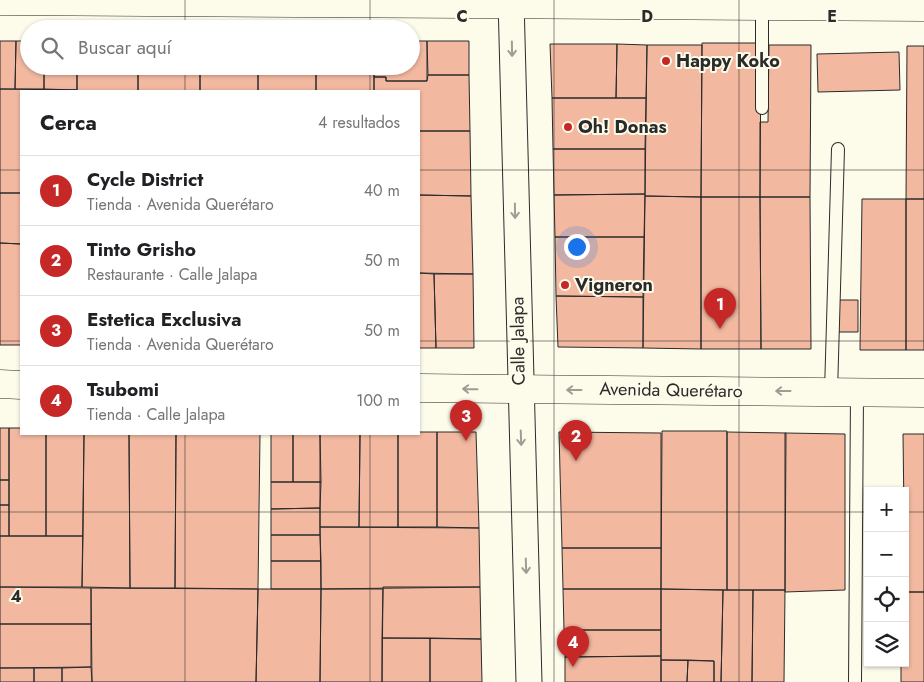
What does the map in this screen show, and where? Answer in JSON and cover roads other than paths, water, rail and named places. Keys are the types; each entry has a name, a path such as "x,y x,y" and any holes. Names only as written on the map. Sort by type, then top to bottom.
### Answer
{"main road":[{"path":"0,1 511,2 924,8"},
{"path":"0,384 20,385"},
{"name":"Avenida Querétaro","path":"420,388 924,393"}],"street":[{"name":"Calle Jalapa","path":"511,2 519,389 529,682"}],"lane":[{"path":"762,6 762,108"},
{"path":"838,149 844,392 855,682"}],"place":[{"name":"Happy Koko","path":"666,61"},
{"name":"Oh! Donas","path":"568,127"},
{"name":"Vigneron","path":"565,285"},
{"name":"Cycle District","path":"720,329"},
{"name":"Estetica Exclusiva","path":"466,441"},
{"name":"Tinto Grisho","path":"576,461"},
{"name":"Tsubomi","path":"573,667"}]}
